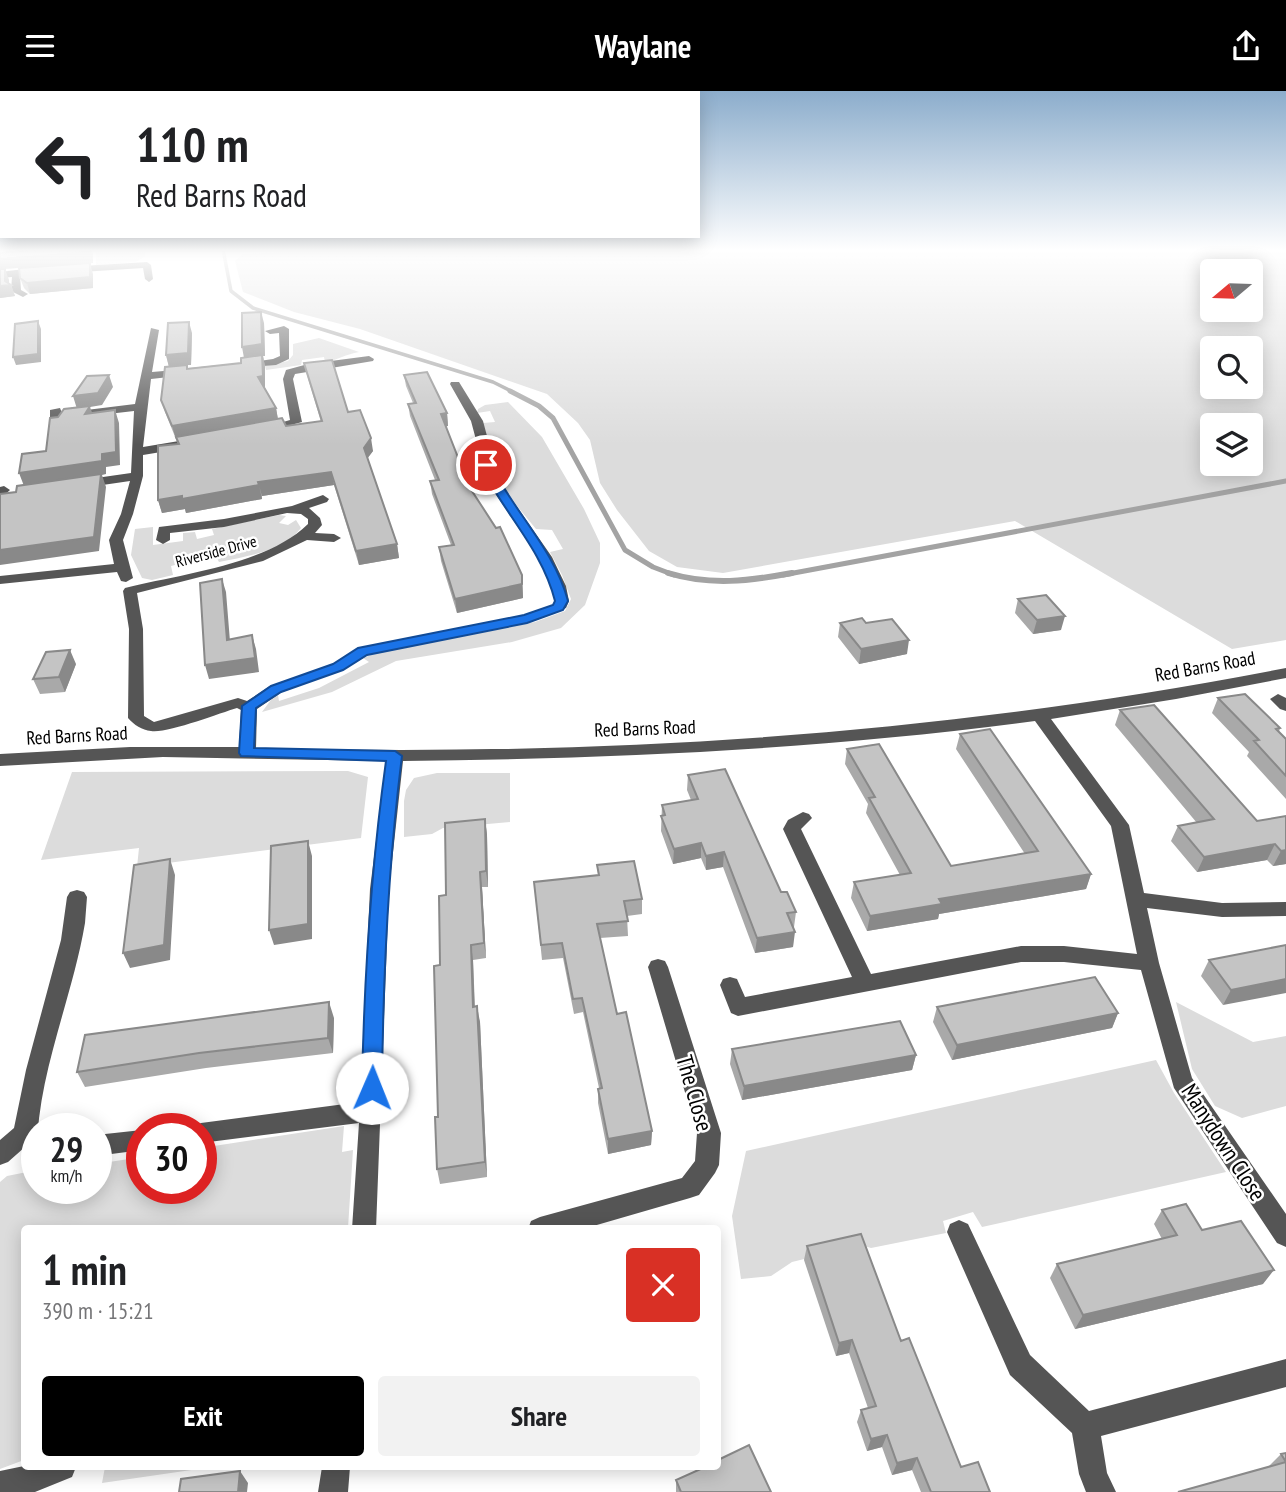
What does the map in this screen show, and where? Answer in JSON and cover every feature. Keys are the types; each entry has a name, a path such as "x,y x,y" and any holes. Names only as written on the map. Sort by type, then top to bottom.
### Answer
{"street":[{"path":"237,367 276,362 285,357 284,329 270,331"},
{"path":"154,330 140,407 137,476 127,514 116,540 130,591 136,629 136,718 154,727 238,703 249,706 276,689 338,667 363,651 527,619 559,608 562,601 556,581 528,531 497,489 486,465 478,425 455,384"},
{"path":"244,434 296,422 288,379 290,372 308,366 369,359"},
{"path":"146,376 201,370"},
{"path":"56,410 56,417 140,407"},
{"path":"137,452 191,443"},
{"path":"68,486 137,476"},
{"name":"Riverside Drive","path":"163,540 164,530 297,509 323,499"},
{"path":"297,509 314,518 315,525 307,536"},
{"path":"307,536 334,538"},
{"name":"Riverside Drive","path":"130,591 280,552 307,536"},
{"path":"0,580 122,567"},
{"name":"Red Barns Road","path":"0,760 128,752 395,756 667,749 777,742 1039,715 1286,673"},
{"path":"247,753 249,706"},
{"name":"Manydown Close","path":"1039,715 1120,825 1149,963 1182,1081 1286,1235"},
{"path":"364,1225 372,1111 378,917 384,825 395,756"},
{"path":"803,818 794,824 792,829 866,983"},
{"path":"30,1113 30,1095 54,1013 77,914 77,897"},
{"path":"1136,899 1222,910 1286,909"},
{"path":"730,985 738,1007 1021,954 1063,954 1149,963"},
{"name":"The Close","path":"554,1225 690,1187 707,1165 709,1133 658,967"},
{"path":"217,1131 372,1111"},
{"path":"0,1154 21,1142"},
{"path":"959,1232 1020,1365 1085,1426 1093,1474 1101,1492"},
{"path":"1085,1426 1286,1373"},
{"path":"0,1486 56,1470"},
{"path":"333,1492 336,1470"}],"shaded area":[{"path":"303,314 1200,314 1200,322 1264,322 1264,314 1286,314 1286,640 1232,649 1015,521 723,573 677,567 649,551 617,510 600,483 590,440 578,423 547,394 360,329"},
{"path":"319,338 359,352 325,362 324,357 302,360 301,365 266,370 265,366 288,361 293,355 293,344"},
{"path":"508,402 542,437 584,509 600,543 600,563 585,605 561,628 512,642 396,661 332,692 262,712 273,697 278,695 279,701 319,688 369,662 363,658 373,654 535,622 565,611 571,599 550,552 563,549 552,530 536,529 498,483 512,481 505,467 492,468 483,423 495,422 490,411 477,413 478,409 485,405"},
{"path":"279,515 286,516 279,523 288,525 296,520 301,528 284,543 252,555 219,562 215,555 171,566 173,575 152,580 142,578 131,555 135,529 153,527 153,545 183,541 183,533 195,532 197,539 214,535 212,529"},
{"path":"348,771 368,777 361,838 137,867 139,848 41,860 72,772"},
{"path":"437,773 510,773 510,822 443,828 432,834 404,837 406,790 414,778"},
{"path":"1176,1002 1253,1042 1286,1036 1286,1106 1242,1118 1215,1106 1192,1069"},
{"path":"1156,1060 1174,1093 1226,1172 982,1227 973,1212 943,1221 946,1233 871,1248 861,1245 792,1262 771,1276 741,1279 732,1216 746,1151"},
{"path":"344,1126 342,1152 353,1150 348,1225 21,1225 21,1461 0,1469 0,1182 7,1176 21,1173 21,1204 112,1204 112,1162 126,1159 126,1204 217,1204 217,1146"},
{"path":"104,1470 191,1470 102,1483"}],"building":[{"path":"242,314 261,314 262,344 242,347"},
{"path":"38,321 38,354 13,357 15,324"},
{"path":"189,322 188,353 166,355 168,323"},
{"path":"262,355 263,376 258,377 276,408 172,426 161,400 165,367 187,365 187,369 241,363 241,358"},
{"path":"332,360 348,412 360,410 371,438 364,448 397,544 356,551 331,472 258,482 259,485 182,499 182,496 158,500 158,446 179,444 176,437 282,418 286,426 322,421 304,363"},
{"path":"427,372 447,413 441,414 470,488 496,528 500,527 522,575 522,584 455,599 439,547 454,545 430,481 439,480 408,404 416,403 404,375"},
{"path":"109,375 98,393 73,396 87,376"},
{"path":"90,406 85,414 115,410 116,452 102,454 102,461 19,473 22,454 46,451 50,418 58,417 64,409"},
{"path":"101,474 94,537 0,550 0,494 16,492 17,486"},
{"path":"222,579 227,640 252,635 255,658 205,665 200,583"},
{"path":"1046,595 1065,616 1037,620 1018,599"},
{"path":"862,618 866,623 892,619 909,640 861,649 840,623"},
{"path":"70,650 59,677 33,679 46,652"},
{"path":"1245,694 1280,728 1276,729 1286,739 1286,776 1254,741 1259,740 1218,698"},
{"path":"1154,705 1257,821 1286,816 1286,850 1281,851 1275,844 1204,857 1178,826 1214,819 1120,710"},
{"path":"990,729 1091,874 939,899 942,904 870,916 854,882 911,873 869,798 875,797 847,749 879,744 951,866 1038,851 960,734"},
{"path":"725,769 781,892 787,892 796,912 787,913 795,932 757,938 724,852 706,856 701,843 674,849 661,816 665,815 662,805 698,799 688,775"},
{"path":"485,819 486,871 480,872 484,943 471,945 485,1162 437,1169 434,966 440,965 439,896 446,895 445,823"},
{"path":"308,841 308,924 269,930 271,846"},
{"path":"170,859 164,945 123,953 134,865"},
{"path":"634,861 642,899 624,901 628,921 597,924 617,1014 626,1012 652,1131 608,1139 598,1089 602,1088 582,998 573,999 562,943 541,945 534,882 599,875 597,865"},
{"path":"1286,945 1286,979 1231,990 1209,960"},
{"path":"1095,977 1118,1013 957,1045 937,1007"},
{"path":"329,1002 328,1038 199,1053 77,1072 85,1035"},
{"path":"900,1021 916,1055 744,1086 732,1049"},
{"path":"1186,1204 1202,1230 1241,1221 1274,1270 1083,1315 1057,1264 1177,1235 1162,1210"},
{"path":"861,1234 901,1341 909,1338 961,1467 978,1462 990,1492 931,1492 917,1458 897,1463 887,1435 871,1439 861,1410 876,1406 852,1340 839,1343 807,1246"},
{"path":"749,1445 771,1492 681,1492 676,1480 698,1470 721,1470 721,1459"},
{"path":"1286,1462 1286,1492 1178,1492"},
{"path":"240,1471 238,1492 179,1492 181,1479"}],"waterway":[{"path":"274,314 493,382 513,392"},
{"path":"510,391 539,406 553,418 625,550 653,567 670,574"},
{"path":"783,575 1286,481"},
{"path":"670,574 699,580 730,581 792,573"},
{"path":"670,574 674,575"}],"route":[{"path":"372,1088 373,996 382,848 395,756 247,753 249,706 276,689 338,667 363,651 527,619 559,608 562,601 561,591 556,581 528,531 497,489 486,465"}]}
